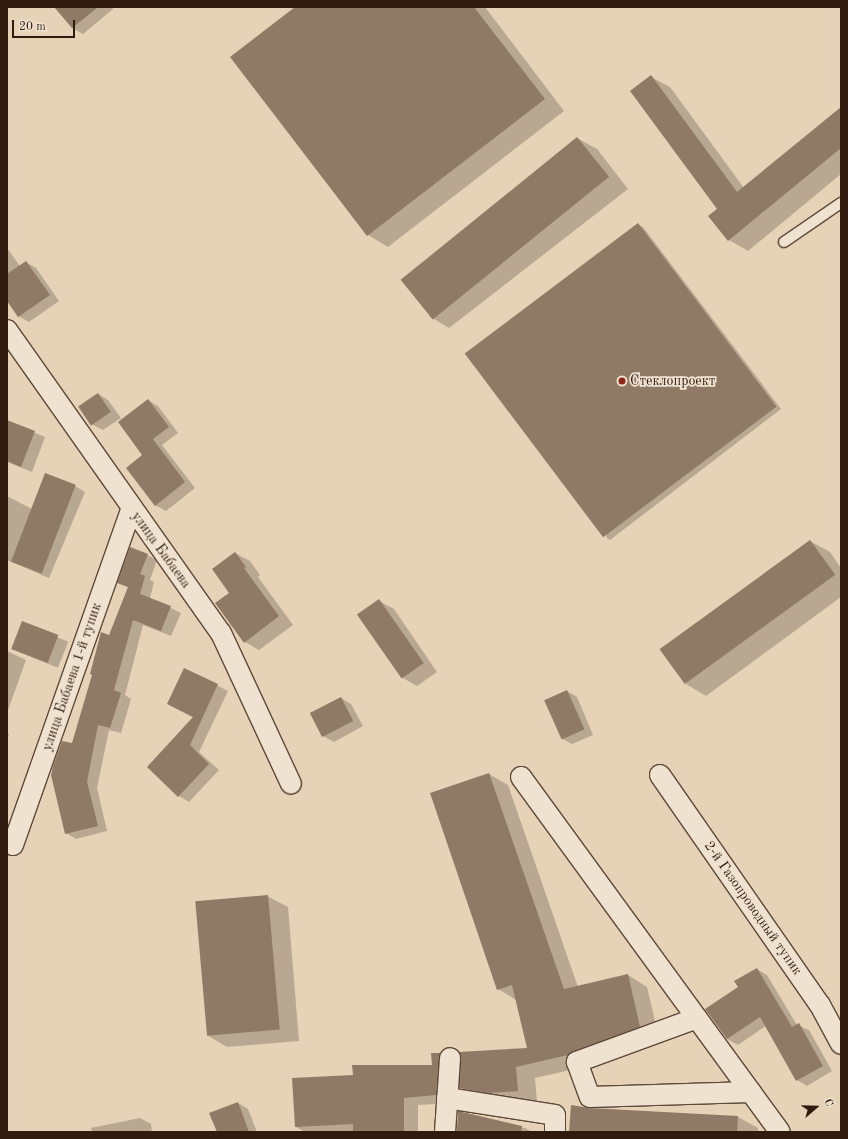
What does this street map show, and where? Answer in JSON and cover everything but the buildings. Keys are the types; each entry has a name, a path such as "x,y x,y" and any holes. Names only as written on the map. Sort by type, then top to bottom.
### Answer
{"street":[{"name":"улица Бабаева","path":"8,333 221,633 291,784"},
{"name":"улица Бабаева 1-й тупик","path":"13,844 131,508"},
{"name":"2-й Газопроводный тупик","path":"660,776 820,1004 841,1044"},
{"path":"521,777 780,1132"},
{"path":"697,1018 577,1062 590,1097 751,1092"},
{"path":"445,1132 450,1058"},
{"path":"447,1098 555,1115 555,1132"}],"lane":[{"path":"784,242 841,203"}],"place":[{"name":"Стеклопроект","path":"622,381"}]}
